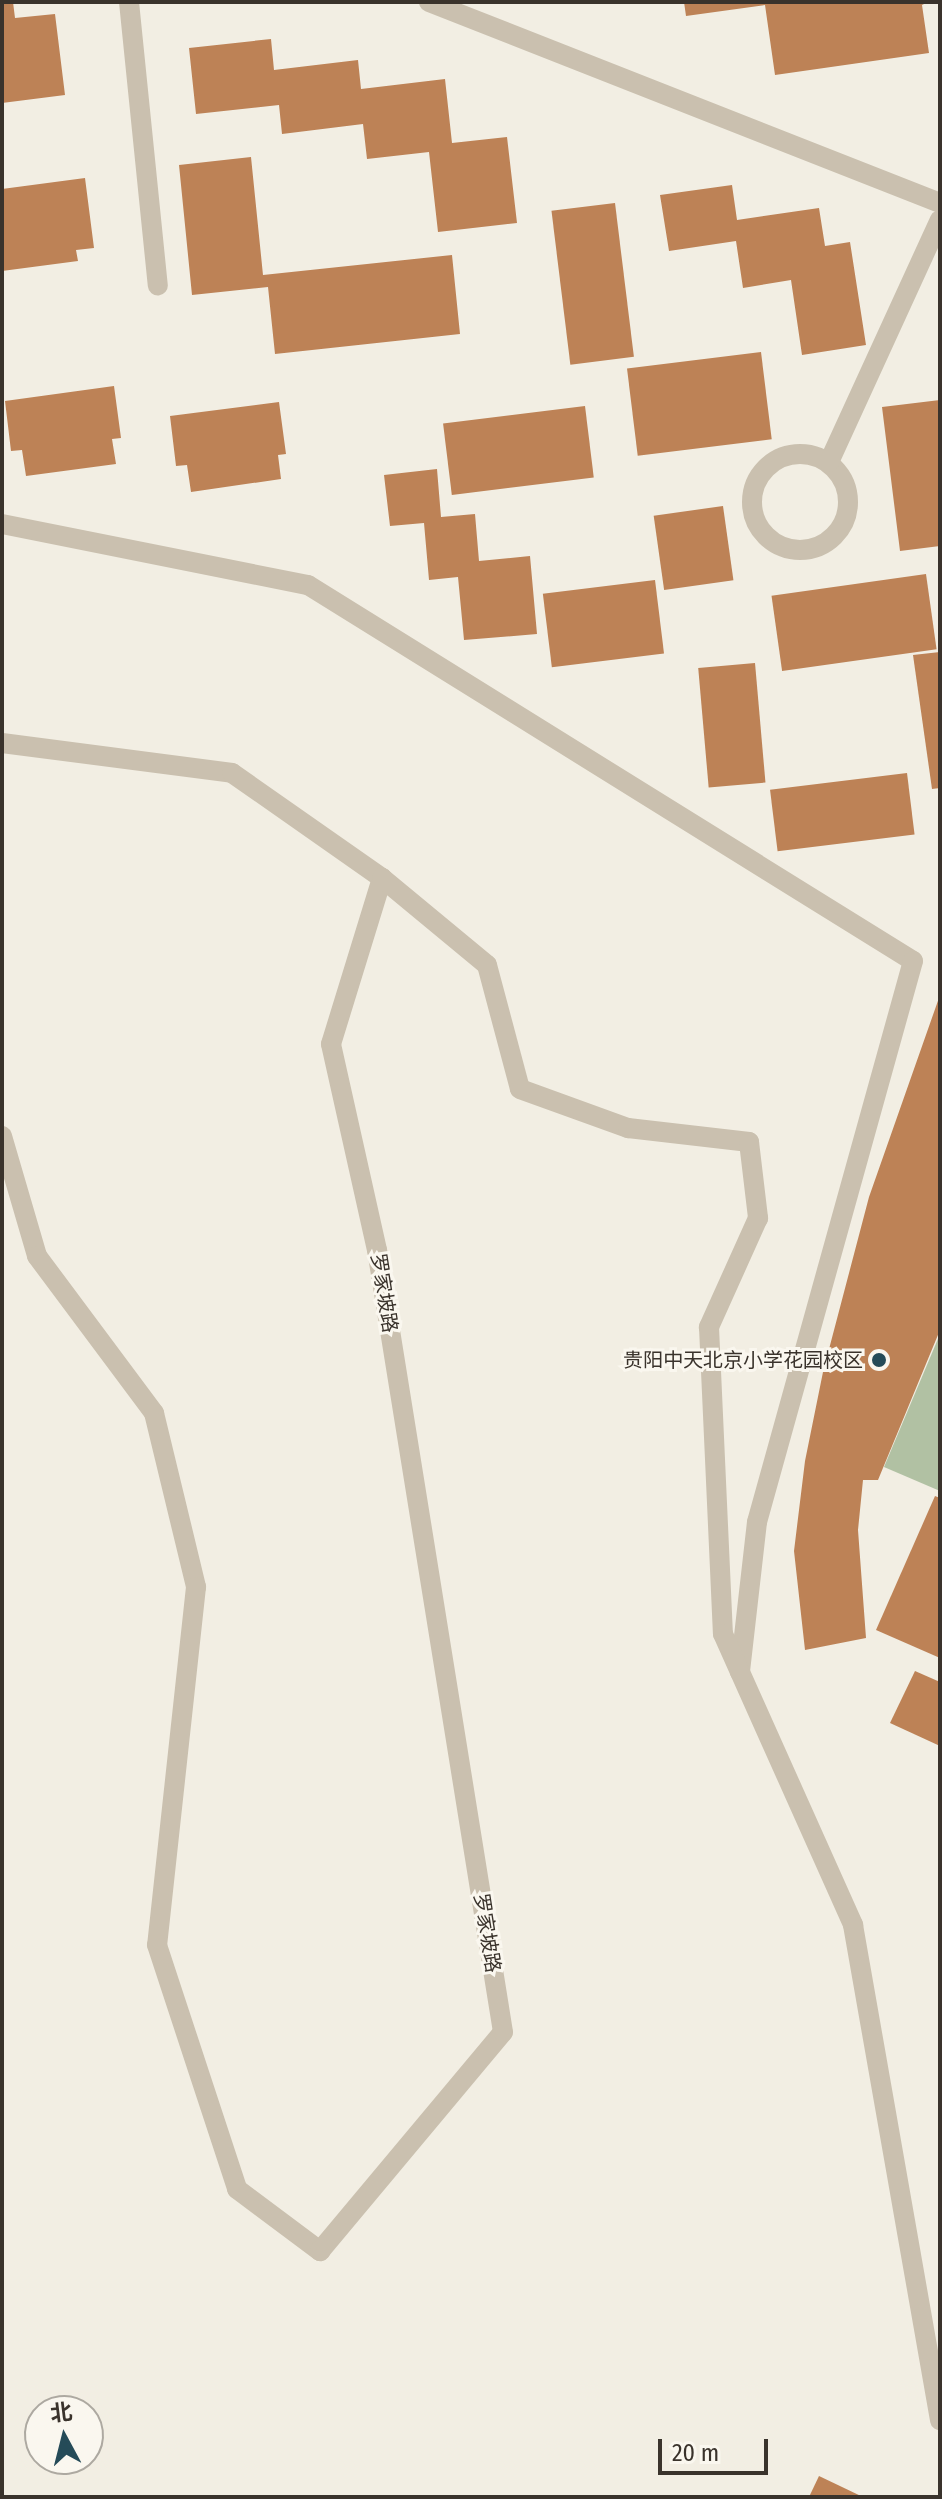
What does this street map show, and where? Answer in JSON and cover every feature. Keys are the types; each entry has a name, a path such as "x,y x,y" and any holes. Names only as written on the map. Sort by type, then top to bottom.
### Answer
{"street":[{"path":"129,2 158,286"},
{"path":"429,2 940,203"},
{"path":"829,462 940,220"},
{"path":"800,454 829,462 847,490 848,506 844,523 834,536 804,550 787,548 772,541 754,516 752,502 761,473 772,463 800,454"},
{"path":"2,524 308,585 913,961 757,1522 740,1672"},
{"path":"2,743 232,773 382,878 487,965 520,1089 628,1128 749,1142 758,1218 709,1327 723,1634 853,1925 939,2413"},
{"name":"罗家坡路","path":"2,1136 37,1256 154,1413 196,1587 157,1945 237,2189 320,2251 503,2032 377,1250 331,1044 382,878"}],"green space":[{"path":"940,1334 940,1491 884,1467"}],"building":[{"path":"2,2 13,2 15,18 55,14 65,95 2,103"},
{"path":"684,2 928,2 922,5 929,53 775,75 765,5 686,16"},
{"path":"271,39 274,70 358,60 361,89 445,79 452,143 507,137 517,223 438,232 429,152 367,159 363,124 282,134 279,105 196,114 189,48"},
{"path":"251,157 263,275 452,255 460,334 275,354 268,287 192,295 179,165"},
{"path":"85,178 94,248 76,250 78,261 2,271 2,189"},
{"path":"732,185 737,220 819,208 825,246 850,242 866,345 802,355 791,280 743,288 736,241 669,251 660,195"},
{"path":"615,203 634,357 570,365 551,211"},
{"path":"761,352 772,439 638,456 627,368"},
{"path":"114,386 121,438 112,439 116,464 26,476 22,450 11,451 5,401"},
{"path":"940,400 940,546 900,551 882,407"},
{"path":"279,402 286,454 278,455 281,479 191,492 187,465 176,466 170,416"},
{"path":"585,406 594,477 452,495 443,423"},
{"path":"437,469 441,517 475,514 479,561 530,556 537,634 464,640 458,577 429,580 424,523 390,526 384,475"},
{"path":"723,506 733,580 664,590 654,516"},
{"path":"926,574 937,649 782,671 772,596"},
{"path":"655,580 664,653 552,667 543,594"},
{"path":"940,652 940,788 932,789 913,655"},
{"path":"755,663 765,783 709,788 698,668"},
{"path":"907,773 915,835 778,851 770,790"},
{"path":"940,995 940,1330 878,1480 863,1480 858,1530 866,1638 805,1650 794,1551 805,1461 823,1372 869,1197"},
{"path":"935,1496 940,1498 940,1658 876,1630"},
{"path":"915,1671 940,1682 940,1746 890,1723"},
{"path":"819,2476 863,2497 809,2497"}],"place":[{"name":"贵阳中天北京小学花园校区","path":"879,1360"}]}
